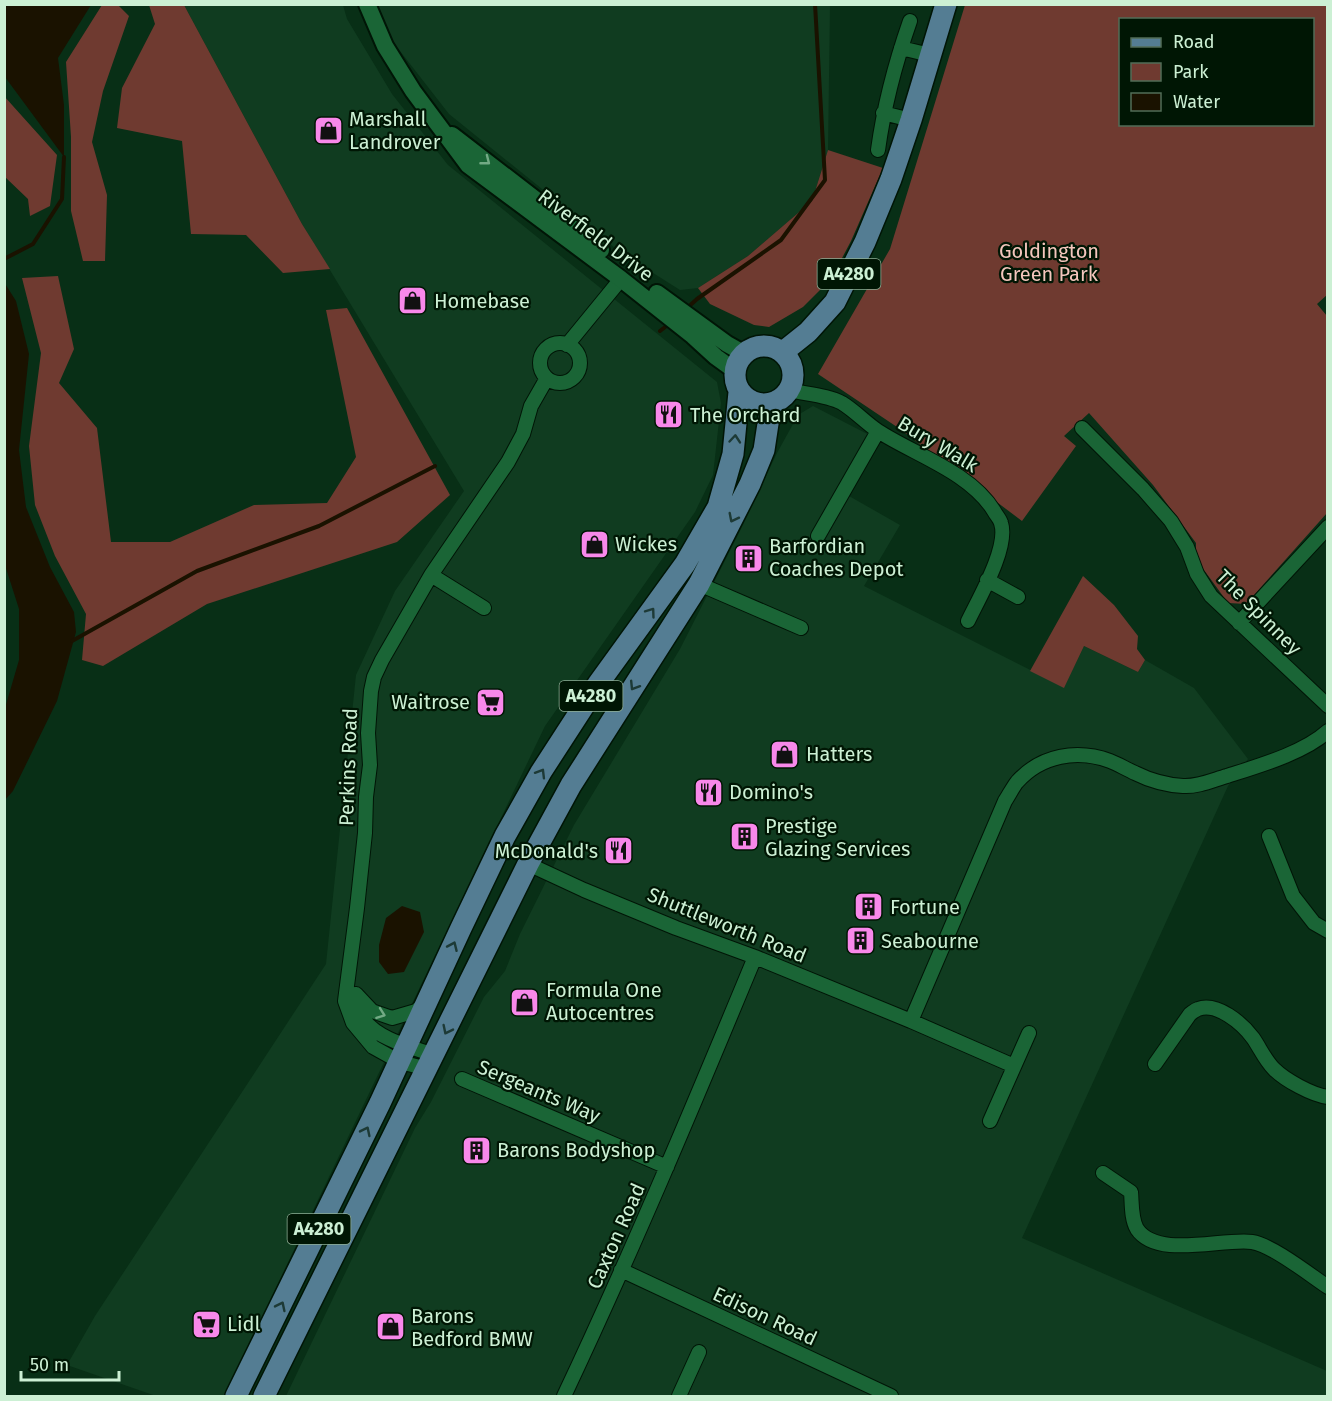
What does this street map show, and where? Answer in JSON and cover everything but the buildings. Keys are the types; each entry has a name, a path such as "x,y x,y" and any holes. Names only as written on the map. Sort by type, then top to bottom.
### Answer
{"main road":[{"name":"A4280","path":"783,352 807,332 835,302 874,221 911,120 946,4"},
{"path":"756,346 773,347 783,352 793,369 793,380 789,390 784,397 771,404 758,404 747,400 735,384 730,356 756,346"},
{"name":"A4280","path":"236,1396 403,1053 505,836 541,772 598,684 685,564 718,507 734,454 739,392"},
{"name":"A4280","path":"264,1396 528,864 571,785 699,584 761,458 771,404"}],"street":[{"name":"Riverfield Drive","path":"366,4 385,46 413,91 468,165 621,279 697,331"},
{"path":"878,150 883,113 910,21"},
{"path":"901,48 930,55"},
{"path":"883,113 911,120"},
{"name":"Riverfield Drive","path":"440,126 730,356"},
{"path":"567,345 621,279"},
{"path":"567,345 578,354 579,368 572,379 559,383 547,378 543,373 542,355 550,346 567,345"},
{"name":"Perkins Road","path":"431,1062 373,1047 353,1023 345,1001 365,833 370,765 368,733 371,691 378,668 431,575 507,462 523,434 531,406 547,378"},
{"name":"Bury Walk","path":"789,390 841,402 878,431 931,459 971,486 989,503 1001,523 1002,540 996,562 968,621"},
{"name":"The Spinney","path":"1082,428 1143,489 1171,521 1187,547 1197,574 1210,596 1328,706"},
{"path":"818,537 878,431"},
{"path":"1239,623 1328,527"},
{"path":"431,575 484,608"},
{"path":"987,580 1018,597"},
{"path":"699,584 801,628"},
{"path":"911,1021 1005,801 1017,783 1031,769 1050,759 1067,755 1090,755 1111,761 1164,784 1185,786 1202,784 1265,764 1303,748 1328,731"},
{"path":"1269,836 1293,896 1314,922 1328,931"},
{"name":"Shuttleworth Road","path":"528,864 584,890 676,928 755,957 1014,1066"},
{"name":"Caxton Road","path":"564,1396 603,1314 667,1167 755,957"},
{"name":"Perkins Road","path":"348,976 362,1019 376,1033 403,1053"},
{"name":"Perkins Road","path":"355,994 372,1011 392,1018 416,1011 428,1000"},
{"path":"1155,1064 1190,1014 1198,1008 1211,1008 1226,1013 1240,1024 1274,1069 1295,1084 1318,1096 1328,1097"},
{"path":"990,1121 1029,1033"},
{"name":"Sergeants Way","path":"462,1079 667,1167"},
{"path":"1103,1173 1131,1192 1132,1212 1137,1228 1146,1237 1172,1246 1254,1242 1274,1251 1328,1287"},
{"name":"Edison Road","path":"621,1270 891,1396"},
{"path":"679,1396 699,1352"}],"shaded area":[{"path":"184,5 343,5 347,19 392,94 448,165 717,382 721,403 713,475 695,512 545,726 224,1396 156,1396 67,1365 95,1316 326,964 356,675 395,591 464,491 302,224"},
{"path":"378,5 830,5 828,150 812,201 748,256 698,288 680,290 620,252 449,114 393,42"},
{"path":"813,406 879,440 849,496 900,525 864,586 1064,687 1084,646 1138,672 1145,660 1194,688 1248,759 1228,786 1022,1238 1327,1371 1327,1396 286,1396 415,1128 431,1102 484,997 505,971 520,934 574,825 680,649 798,415"}],"green space":[{"path":"102,5 118,5 129,16 103,91 92,142 107,195 105,261 83,261 71,211 71,137 66,62"},
{"path":"149,5 184,5 302,224 330,269 283,273 246,235 191,234 182,141 117,128 122,88 155,24"},
{"name":"Goldington Green Park","path":"965,5 1327,5 1328,294 1317,304 1327,316 1327,513 1246,604 1228,603 1196,559 1196,543 1153,485 1089,413 1064,436 1076,446 1022,521 897,427 818,374 890,249"},
{"path":"4,96 57,155 50,206 30,216 28,199 5,177"},
{"path":"828,150 883,168 851,241 831,279 803,307 769,327 754,325 710,304 698,288 748,256 812,201"},
{"path":"58,276 74,349 59,383 97,428 111,542 170,542 254,505 327,503 356,457 326,310 347,308 450,495 397,542 207,604 103,666 82,660 86,614 55,556 35,505 29,446 41,353 22,278"},
{"path":"1083,576 1114,605 1138,636 1137,649 1145,660 1138,672 1084,646 1064,688 1030,671"}],"water":[{"path":"4,5 91,5 58,58 64,105 64,157 5,77"},
{"path":"4,282 16,301 29,354 19,450 26,507 50,567 74,612 76,632 57,701 13,791 5,800 5,708 19,660 19,609 4,562"},
{"path":"402,906 420,912 424,932 404,972 388,974 379,962 379,945 386,918"}],"waterway":[{"path":"686,309 781,240 825,180 815,4"},
{"path":"4,259 33,244 62,199 64,157"},
{"path":"660,331 669,324"},
{"path":"72,641 197,571 319,526 435,466"}],"place":[{"name":"Marshall Landrover","path":"328,131"},
{"name":"Homebase","path":"413,301"},
{"name":"The Orchard","path":"669,415"},
{"name":"Wickes","path":"594,544"},
{"name":"Barfordian Coaches Depot","path":"748,558"},
{"name":"Waitrose","path":"491,702"},
{"name":"Hatters","path":"785,754"},
{"name":"Domino's","path":"708,792"},
{"name":"Prestige Glazing Services","path":"744,837"},
{"name":"McDonald's","path":"619,851"},
{"name":"Fortune","path":"869,907"},
{"name":"Seabourne","path":"860,941"},
{"name":"Formula One Autocentres","path":"525,1002"},
{"name":"Barons Bodyshop","path":"476,1150"},
{"name":"Lidl","path":"206,1324"},
{"name":"Barons Bedford BMW","path":"390,1327"}]}
